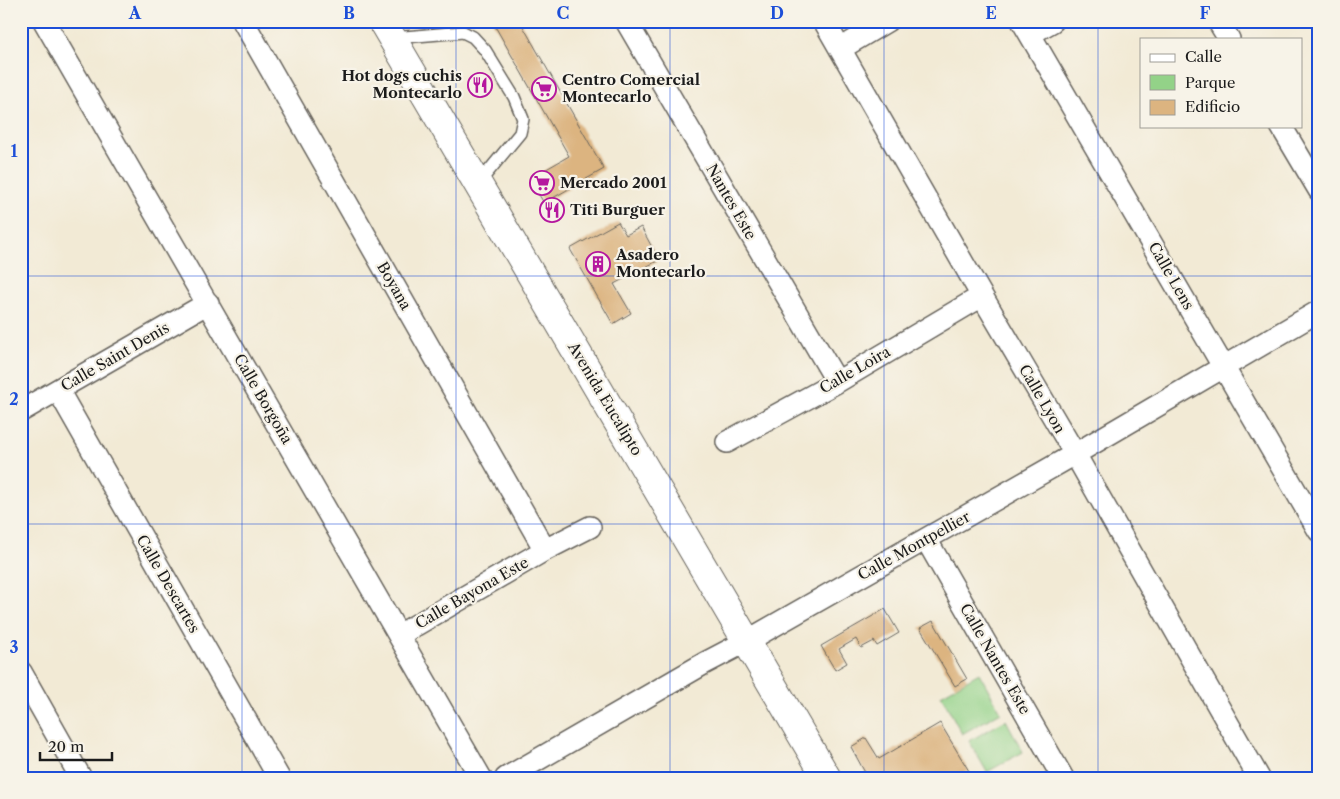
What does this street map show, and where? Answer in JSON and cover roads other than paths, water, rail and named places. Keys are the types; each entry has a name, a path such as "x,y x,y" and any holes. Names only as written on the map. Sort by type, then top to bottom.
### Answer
{"street":[{"name":"Calle Borgoña","path":"44,21 481,778"},
{"name":"Boyana","path":"243,21 545,550"},
{"name":"Nantes Este","path":"626,21 837,382"},
{"name":"Calle Lyon","path":"824,21 1075,454 1259,778"},
{"path":"840,48 887,21"},
{"path":"1026,28 1053,21"},
{"path":"1218,21 1228,38"},
{"name":"Calle Lens","path":"1026,28 1319,531"},
{"name":"Avenida Eucalipto","path":"387,30 827,778"},
{"path":"1282,128 1319,190"},
{"name":"Calle Loira","path":"727,442 837,382 982,296"},
{"name":"Calle Saint Denis","path":"21,411 208,303"},
{"name":"Calle Montpellier","path":"506,778 1075,454 1319,311"},
{"name":"Calle Descartes","path":"58,390 279,778"},
{"name":"Calle Bayona Este","path":"399,635 545,550 590,527"},
{"name":"Calle Nantes Este","path":"926,539 1063,778"},
{"path":"21,672 81,778"}],"lane":[{"path":"387,30 463,32 473,37 485,50 497,68 524,119 520,133 478,184"}],"place":[{"name":"Hot dogs cuchis Montecarlo","path":"480,85"},
{"name":"Centro Comercial Montecarlo","path":"544,89"},
{"name":"Mercado 2001","path":"542,183"},
{"name":"Titi Burguer","path":"552,210"},
{"name":"Asadero Montecarlo","path":"598,264"}]}
